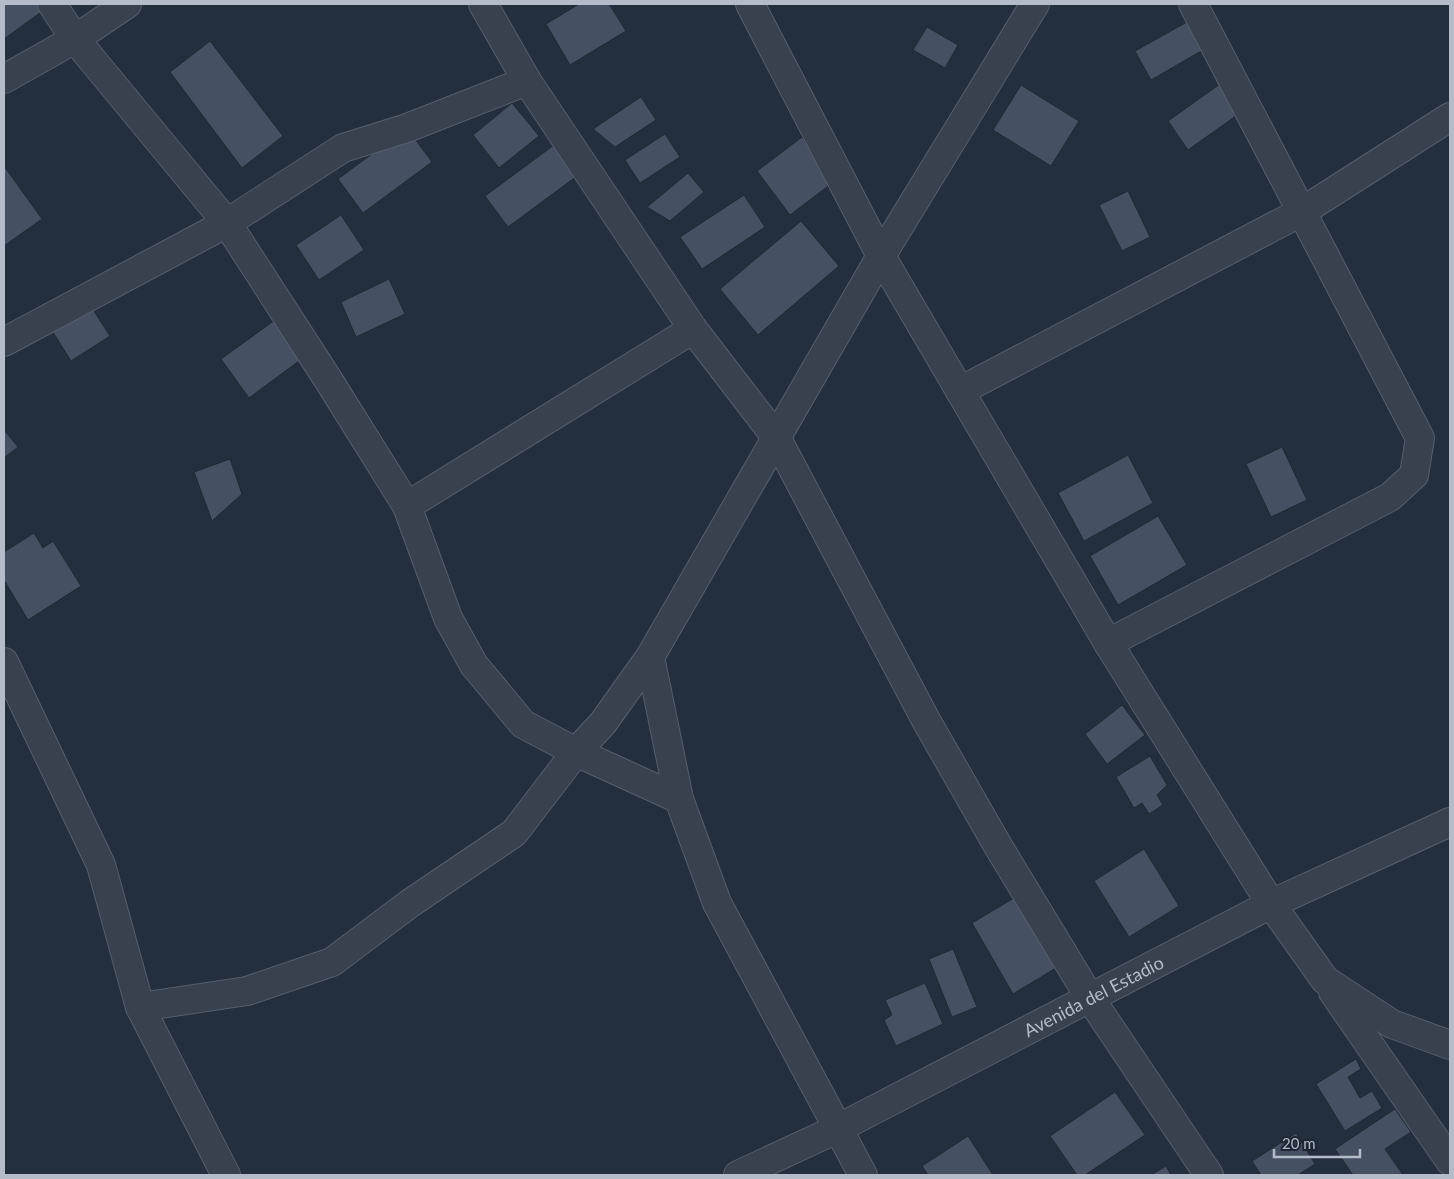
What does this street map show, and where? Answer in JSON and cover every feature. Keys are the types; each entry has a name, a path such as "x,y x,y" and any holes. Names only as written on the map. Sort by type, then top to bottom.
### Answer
{"street":[{"path":"52,4 75,38 227,223 407,506 448,618 474,665 523,724 576,752 679,799"},
{"path":"4,79 75,38 127,4"},
{"path":"483,4 527,81 693,329 776,436 927,722 998,846 1090,998 1209,1175"},
{"path":"750,4 881,256 1108,643 1271,904 1450,1161"},
{"path":"140,1007 247,991 332,962 409,904 514,833 576,752 603,723 650,657 881,256 1035,4"},
{"path":"1108,643 1390,498 1414,475 1420,438 1193,4"},
{"path":"4,342 227,223 343,148 407,128 527,81"},
{"path":"960,392 1303,212 1450,117"},
{"path":"407,506 693,329"},
{"path":"650,657 679,799 717,903 863,1175"},
{"path":"4,662 101,865 140,1007 226,1175"},
{"name":"Avenida del Estadio","path":"738,1175 837,1129 1271,904 1450,822"},
{"path":"1325,980 1392,1024 1450,1045"}],"building":[{"path":"4,4 50,4 51,5 4,39"},
{"path":"579,4 609,4 626,31 570,65 546,24"},
{"path":"1187,22 1203,50 1151,80 1135,51"},
{"path":"927,27 958,45 945,68 913,50"},
{"path":"210,41 283,136 242,168 170,72"},
{"path":"1220,84 1240,113 1188,150 1168,121"},
{"path":"1021,85 1079,121 1051,166 993,130"},
{"path":"641,97 656,120 615,147 593,129"},
{"path":"512,103 539,136 499,168 473,135"},
{"path":"407,128 432,162 363,213 338,179"},
{"path":"665,134 680,157 640,183 625,160"},
{"path":"802,137 835,181 790,215 757,171"},
{"path":"554,145 577,176 508,227 485,196"},
{"path":"4,166 42,219 4,246"},
{"path":"688,173 704,192 670,221 647,207"},
{"path":"1128,191 1150,237 1122,251 1099,205"},
{"path":"744,195 765,227 702,269 680,237"},
{"path":"341,215 364,250 319,280 296,245"},
{"path":"801,221 839,266 758,335 720,289"},
{"path":"389,279 405,314 356,337 341,302"},
{"path":"90,305 110,336 71,361 51,329"},
{"path":"275,320 303,358 249,398 221,359"},
{"path":"4,430 18,447 4,458"},
{"path":"1282,447 1307,500 1271,517 1246,464"},
{"path":"1128,455 1153,503 1084,541 1058,493"},
{"path":"230,459 242,494 212,521 194,472"},
{"path":"1158,516 1187,565 1118,605 1090,556"},
{"path":"34,533 43,548 53,541 81,586 28,620 4,580 4,552"},
{"path":"1122,705 1145,735 1107,764 1085,734"},
{"path":"1150,756 1167,785 1157,795 1163,805 1149,814 1142,803 1134,808 1116,777"},
{"path":"1144,849 1179,906 1129,937 1094,881"},
{"path":"1014,898 1056,968 1013,994 972,923"},
{"path":"953,949 977,1007 952,1017 929,959"},
{"path":"925,983 943,1024 896,1046 884,1020 892,1015 885,1000"},
{"path":"1356,1059 1361,1069 1348,1077 1360,1098 1372,1091 1382,1108 1345,1131 1316,1084"},
{"path":"1115,1092 1145,1135 1085,1175 1077,1175 1050,1136"},
{"path":"1395,1109 1411,1132 1385,1149 1403,1175 1353,1175 1335,1149"},
{"path":"1296,1133 1315,1164 1298,1175 1261,1175 1252,1161"},
{"path":"968,1136 993,1175 928,1175 922,1166"},
{"path":"1166,1166 1171,1175 1151,1175"}]}
